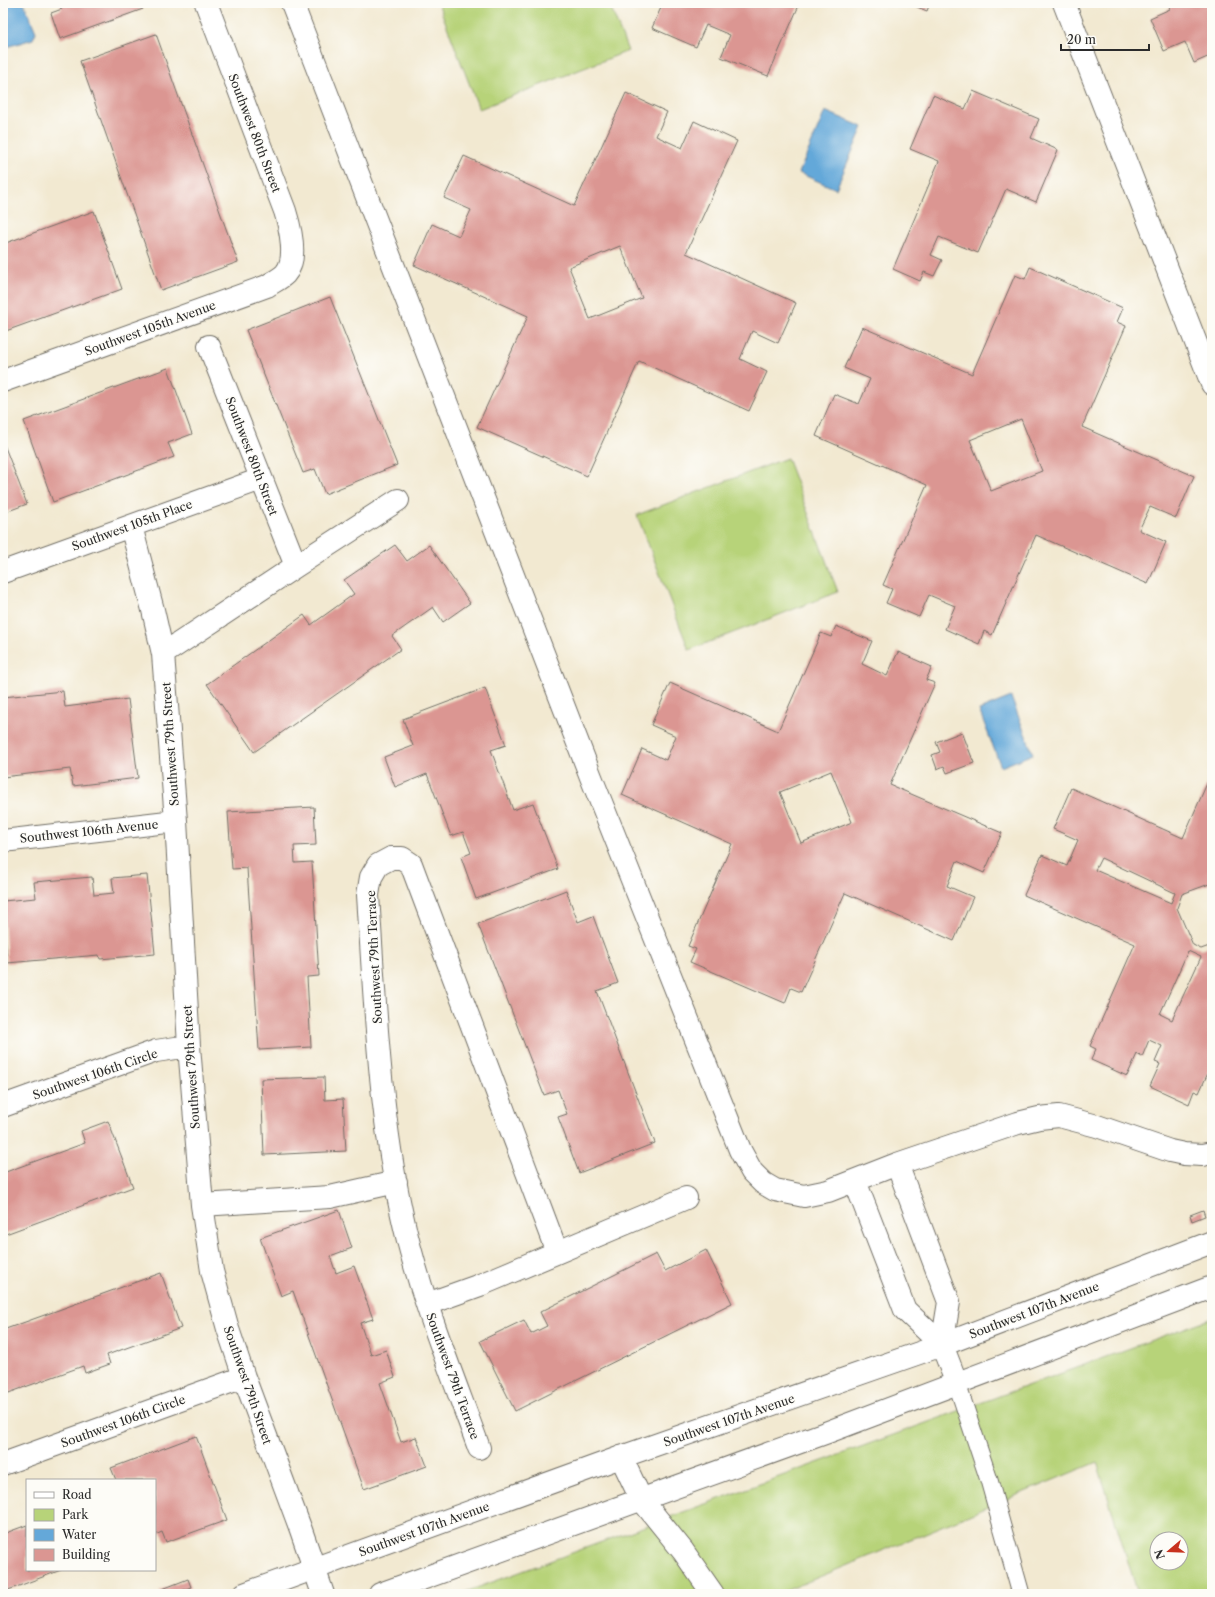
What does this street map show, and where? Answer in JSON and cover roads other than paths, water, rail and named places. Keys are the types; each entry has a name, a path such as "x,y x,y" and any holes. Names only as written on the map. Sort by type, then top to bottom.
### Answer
{"street":[{"name":"Southwest 80th Street","path":"206,3 285,211 291,238 292,250 290,266"},
{"path":"292,3 588,770 745,1162 752,1172 763,1183 774,1190 804,1196 822,1192 855,1181 897,1164 1018,1123 1039,1118 1059,1116 1097,1126 1170,1151 1184,1154 1202,1155 1212,1153"},
{"path":"1064,3 1212,384"},
{"name":"Southwest 105th Avenue","path":"3,381 267,286 285,274 290,266"},
{"name":"Southwest 80th Street","path":"209,346 296,566"},
{"name":"Southwest 105th Place","path":"3,572 261,479"},
{"path":"163,654 398,500"},
{"name":"Southwest 79th Street","path":"131,526 154,610 163,654 176,821 189,1046 202,1205 212,1271 228,1329 244,1377 323,1594"},
{"name":"Southwest 106th Avenue","path":"3,840 176,821"},
{"name":"Southwest 79th Terrace","path":"479,1448 428,1304 410,1248 388,1139 380,1063 368,895 371,877 378,865 391,858 402,858 411,864 557,1252"},
{"name":"Southwest 106th Circle","path":"3,1106 156,1051 189,1046"},
{"path":"897,1164 949,1302 942,1345"},
{"path":"855,1181 905,1310 942,1345 957,1384"},
{"path":"202,1205 330,1197 396,1182"},
{"name":"Southwest 79th Terrace","path":"428,1304 480,1285 686,1198"},
{"name":"Southwest 107th Avenue","path":"244,1594 621,1457 942,1345 1212,1242"},
{"path":"380,1594 642,1500 957,1384 1212,1287"},
{"name":"Southwest 106th Circle","path":"3,1464 244,1377"},
{"path":"621,1457 642,1500 683,1551 713,1594"}],"lane":[{"path":"957,1384 989,1480 1021,1594"}],"water":[{"path":"3,3 24,3 36,32 33,39 3,48"},
{"path":"825,111 863,127 836,189 799,173"},
{"path":"1011,697 1033,754 1001,767 979,710"}]}
